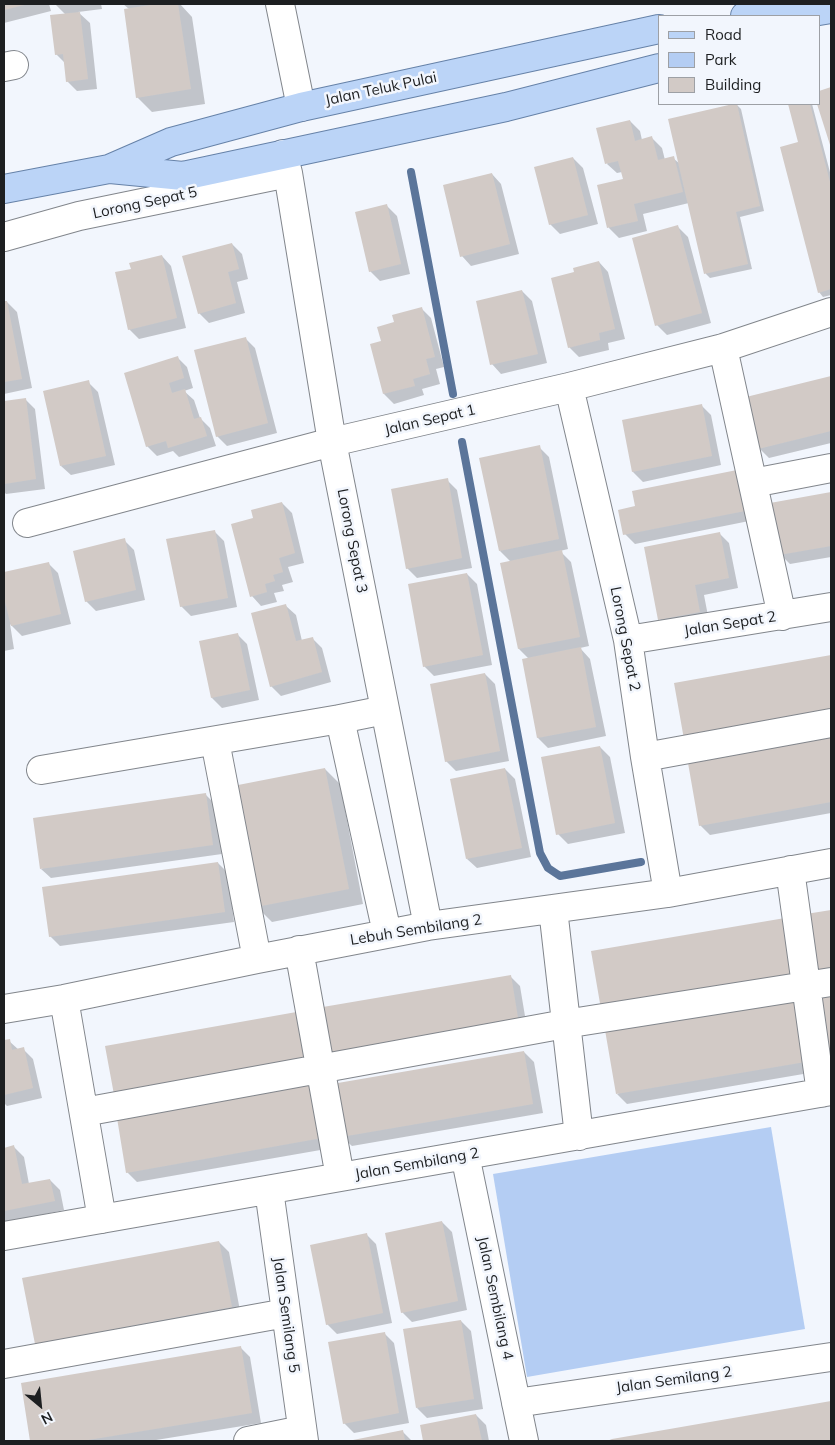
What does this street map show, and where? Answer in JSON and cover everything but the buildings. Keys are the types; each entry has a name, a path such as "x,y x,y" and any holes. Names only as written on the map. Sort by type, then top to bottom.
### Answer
{"main road":[{"path":"768,15 813,13"},
{"name":"Jalan Teluk Pulai","path":"4,188 109,168 170,142 301,107 658,29"},
{"path":"386,88 434,86 558,63 577,65 589,70 592,78 588,86"},
{"name":"Jalan Teluk Pulai","path":"109,168 183,176 285,164 658,68"}],"street":[{"path":"280,4 301,107"},
{"name":"Lorong Sepat 5","path":"4,237 285,164"},
{"name":"Lorong Sepat 3","path":"285,164 332,442 428,926"},
{"name":"Jalan Sepat 1","path":"27,523 332,442 569,388 723,348 831,312"},
{"path":"723,348 782,616"},
{"name":"Lorong Sepat 2","path":"569,388 628,640 645,757 668,892"},
{"path":"753,483 831,468"},
{"name":"Jalan Sepat 2","path":"628,640 831,607"},
{"path":"41,770 385,710"},
{"path":"340,719 387,933"},
{"path":"645,757 831,723"},
{"path":"215,741 257,959"},
{"name":"Lebuh Sembilang 2","path":"4,1009 64,999 387,933 668,892 831,863"},
{"path":"790,870 819,985 826,1092"},
{"path":"553,909 578,1136"},
{"path":"299,950 340,1177"},
{"path":"84,1112 566,1024 819,985"},
{"path":"64,999 102,1219"},
{"name":"Jalan Sembilang 2","path":"4,1236 826,1092"},
{"name":"Jalan Sembilang 4","path":"465,1156 524,1441"},
{"name":"Jalan Semilang 5","path":"269,1190 303,1436"},
{"path":"4,1364 286,1313"},
{"name":"Jalan Semilang 2","path":"516,1403 831,1357"},
{"path":"248,1441 303,1436"}],"green space":[{"path":"771,1127 805,1329 527,1377 493,1174"}],"waterway":[{"path":"411,172 453,394"},
{"path":"462,442 540,853 548,868 560,876 641,862"}]}
